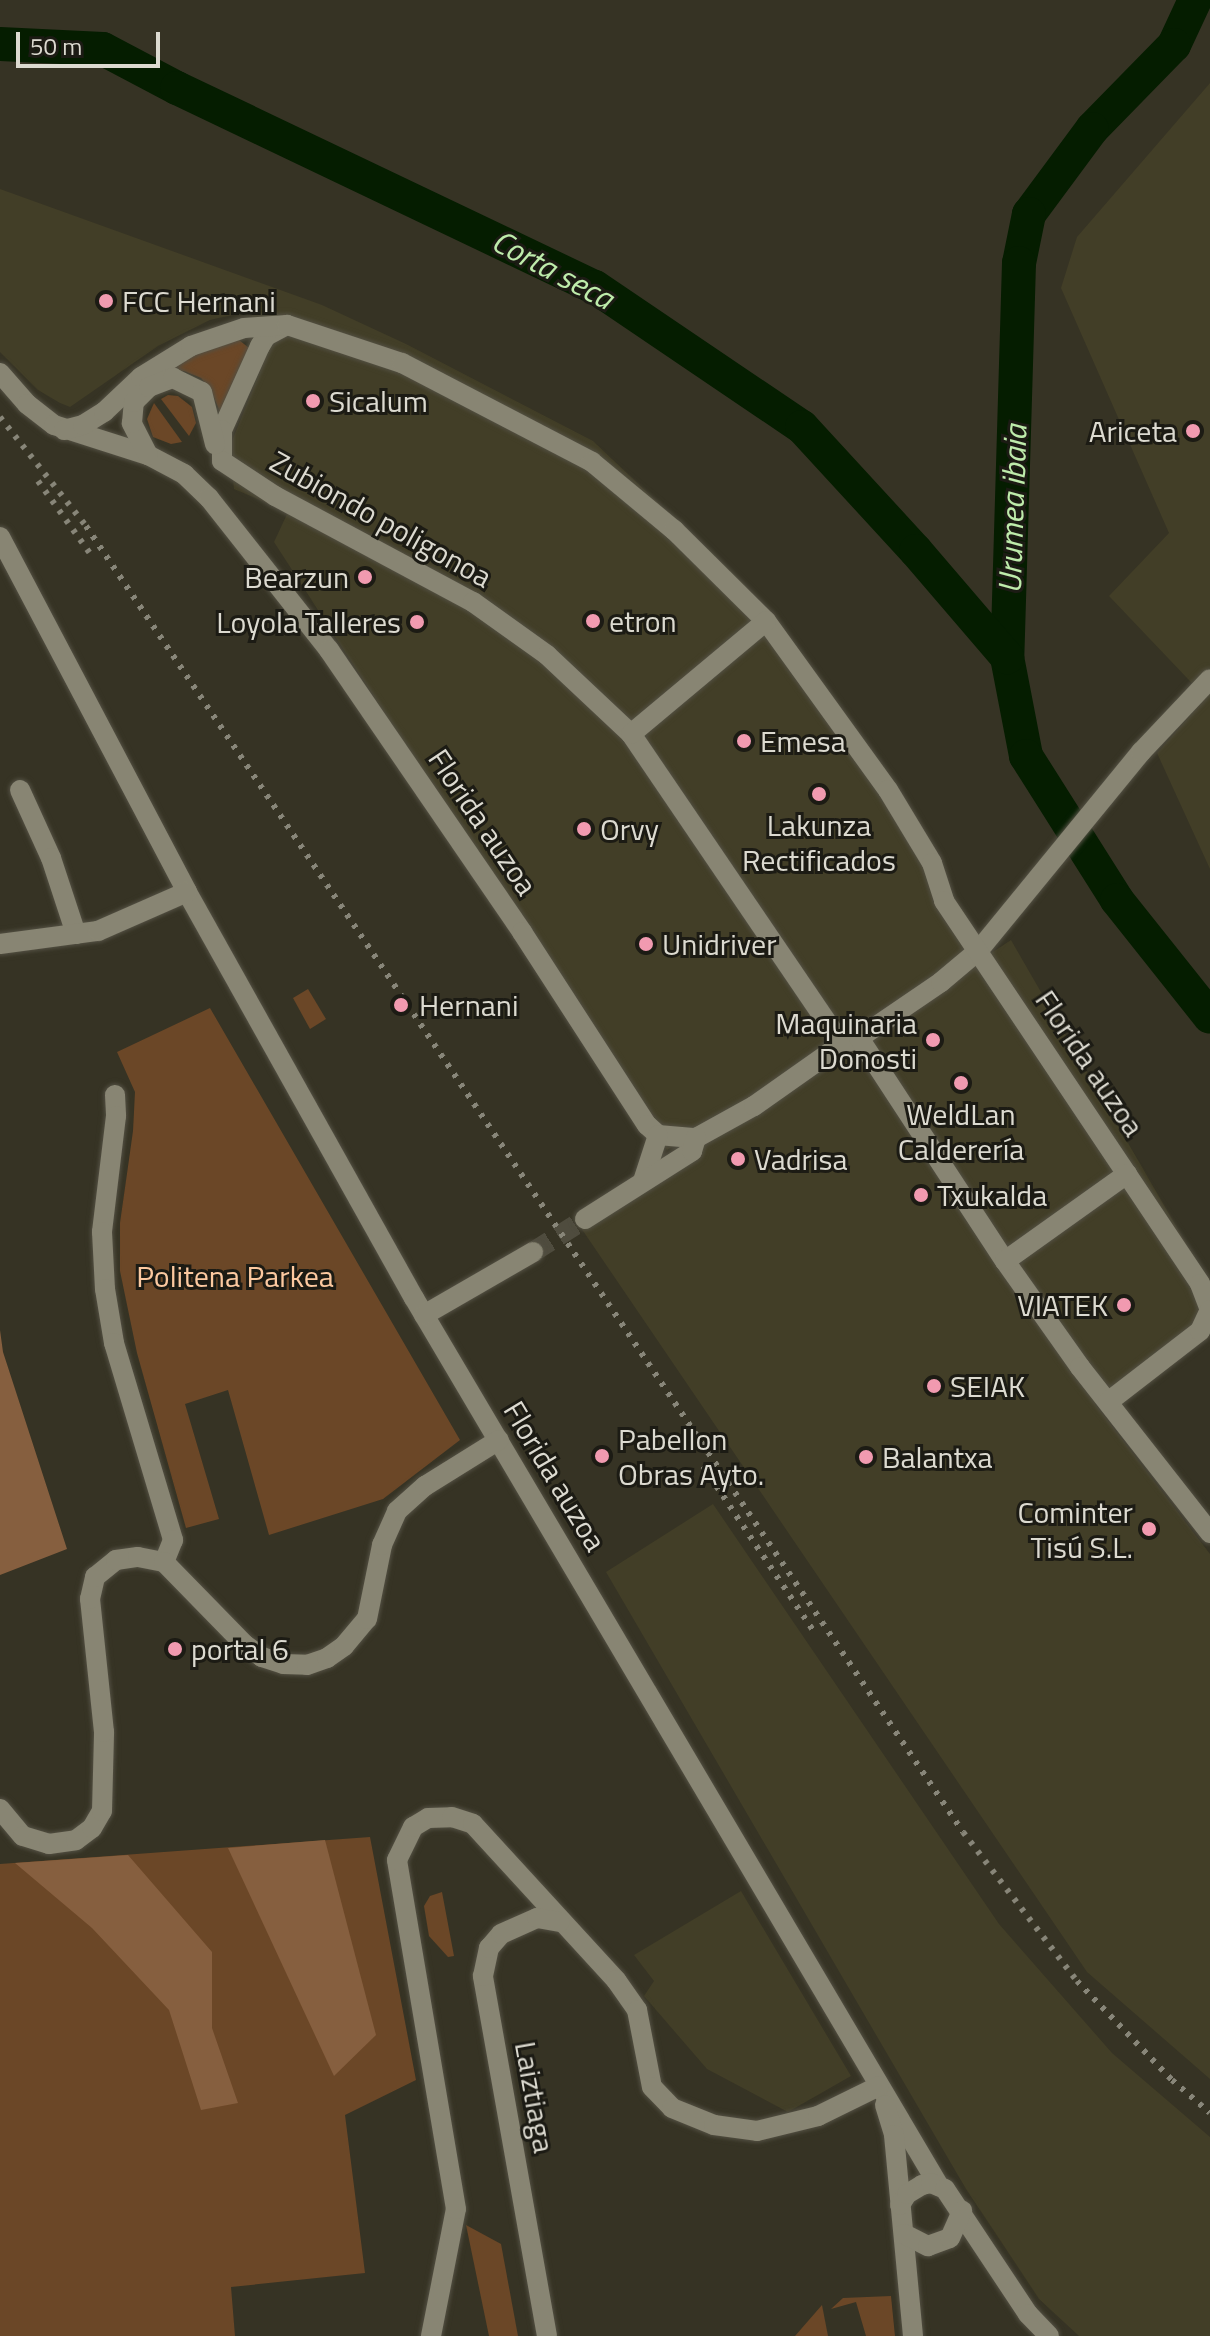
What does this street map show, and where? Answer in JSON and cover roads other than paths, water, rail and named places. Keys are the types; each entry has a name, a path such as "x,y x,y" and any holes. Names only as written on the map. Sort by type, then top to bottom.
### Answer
{"street":[{"path":"0,373 27,404 64,430 83,425 141,377 191,346 244,328 287,325 402,363 592,462 674,530 766,621 888,790 932,863 944,901 979,950"},
{"name":"Zubiondo poligonoa","path":"287,325 266,336 260,346 222,430 222,461 275,496 473,602 547,655 631,734 850,1041"},
{"path":"148,455 132,423 134,402 149,387 173,378 193,385 208,404 214,442 222,461"},
{"path":"109,440 114,401"},
{"path":"109,440 132,423"},
{"name":"Florida auzoa","path":"64,430 109,440 148,455 184,474 209,498 329,650 522,932 647,1125 658,1135"},
{"name":"Florida auzoa","path":"0,537 187,892 424,1315 939,2186"},
{"path":"631,734 766,621"},
{"path":"643,1181 658,1135 696,1138 754,1106 941,982 979,950 1119,778 1210,679"},
{"path":"20,790 51,858 76,934"},
{"path":"0,944 98,931 187,892"},
{"name":"Florida auzoa","path":"979,950 1200,1284 1210,1310 1200,1331 1108,1402"},
{"path":"850,1041 1108,1402 1210,1533"},
{"path":"115,1095 116,1116 102,1232 105,1289 118,1358 173,1540 164,1562"},
{"path":"585,1219 692,1151 696,1138"},
{"name":"Florida auzoa","path":"1005,1261 1127,1174"},
{"path":"424,1315 533,1252"},
{"path":"0,1809 23,1836 49,1844 76,1840 92,1828 102,1811 105,1785 90,1599 95,1577 116,1560 138,1557 164,1562 244,1644 262,1657 283,1664 307,1665 327,1658 344,1646 367,1619 382,1545 397,1511 425,1486 499,1440"},
{"path":"431,2336 456,2209 397,1860 413,1827 428,1818 452,1817 473,1824 616,1980 637,2010 652,2087 672,2108 714,2125 757,2131 818,2116 879,2086"},
{"name":"Laiztiaga","path":"547,2336 483,1976 489,1948 501,1934 537,1918 560,1922"},
{"name":"Florida auzoa","path":"879,2086 894,2135 900,2205"},
{"path":"913,2336 900,2205 913,2189 931,2183 939,2186 962,2211 984,2250 1028,2314 1049,2336"},
{"path":"950,2238 962,2211"},
{"path":"904,2234 928,2246"},
{"path":"908,2276 916,2258 928,2246 950,2238 984,2250"}],"waterway":[{"name":"Urumea ibaia","path":"1195,0 1174,45 1092,129 1029,214 1019,263 1007,657 1026,756 1117,900 1210,1017"},
{"name":"Corta seca","path":"0,44 103,49 177,88 595,287 802,427 916,551 1007,657"}],"tunnel":[{"path":"533,1252 585,1219"}],"railway":[{"path":"0,417 86,526 963,1832 1077,1981 1172,2080 1210,2113"},
{"path":"38,481 94,559"},
{"path":"703,1466 816,1635"}],"place":[{"name":"FCC Hernani","path":"106,301"},
{"name":"Sicalum","path":"313,401"},
{"name":"Ariceta","path":"1193,431"},
{"name":"Bearzun","path":"365,577"},
{"name":"etron","path":"593,621"},
{"name":"Loyola Talleres","path":"417,622"},
{"name":"Emesa","path":"744,741"},
{"name":"Lakunza Rectificados","path":"819,794"},
{"name":"Orvy","path":"584,829"},
{"name":"Unidriver","path":"646,944"},
{"name":"Hernani","path":"401,1005"},
{"name":"Maquinaria Donosti","path":"933,1040"},
{"name":"WeldLan Calderería","path":"961,1083"},
{"name":"Vadrisa","path":"738,1159"},
{"name":"Txukalda","path":"921,1195"},
{"name":"VIATEK","path":"1124,1305"},
{"name":"SEIAK","path":"934,1386"},
{"name":"Pabellon Obras Ayto.","path":"602,1456"},
{"name":"Balantxa","path":"866,1457"},
{"name":"Cominter Tisú S.L.","path":"1149,1529"},
{"name":"portal 6","path":"175,1649"}],"park label":[{"name":"Politena Parkea","path":"235,1276"}]}
